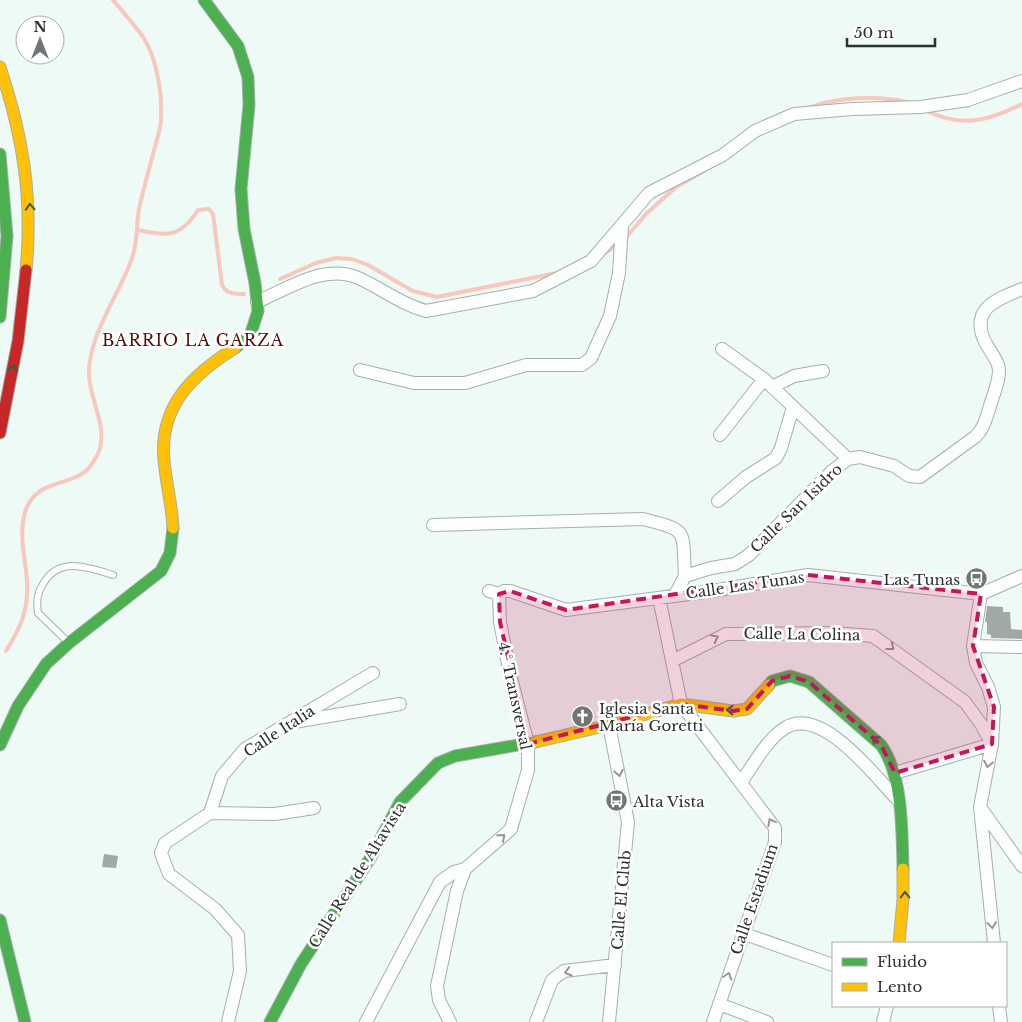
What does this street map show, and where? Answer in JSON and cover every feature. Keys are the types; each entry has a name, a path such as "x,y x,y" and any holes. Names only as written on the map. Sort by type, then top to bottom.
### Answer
{"main road":[{"path":"0,745 18,706 46,664 69,643 140,589 161,571 169,559 174,531 162,446 167,420 176,399 187,383 199,371 249,337 256,318 257,302 244,231 242,206 241,175 250,110 245,63 233,38 204,0"},
{"path":"0,67 12,101 25,151 30,213 30,247 23,313 0,433"},
{"path":"0,154 7,214 5,280 0,317"},
{"name":"Calle Real de Altavista","path":"270,1022 301,964 370,857 400,802 427,772 438,763 455,756 528,744 609,725 681,704 733,711 747,709 772,681 790,676 809,682 881,745 889,756 895,772 904,884 905,913 899,942"},
{"path":"0,920 25,1022"}],"street":[{"path":"257,302 315,277 335,273 355,277 411,307 426,311 534,291 591,262 649,193 724,155 755,131 794,114 852,109 920,107 968,100 1022,81"},
{"path":"360,370 414,382 465,382 526,365 582,365 591,358 610,316 619,273 622,226"},
{"name":"Calle San Isidro","path":"685,576 711,568 735,564 749,555 795,507 840,464 848,459 860,457 894,466 909,476 920,477 979,433 987,417 998,370 981,332 980,323 984,312 991,302 1022,289"},
{"path":"722,349 768,383 848,459"},
{"path":"720,435 768,383 823,371"},
{"path":"718,501 746,477 776,458 781,448 793,407"},
{"path":"433,525 643,519 677,528 682,535 685,576 674,595"},
{"name":"Calle Las Tunas","path":"494,593 510,591 566,610 808,575 981,594 1022,576"},
{"name":"4.° Transversal","path":"366,1022 440,882 454,872 465,869 511,829 528,770 528,744 494,593"},
{"path":"981,594 973,646 976,663 988,687 994,707 992,744 980,807 994,942"},
{"name":"Calle Estadium","path":"659,598 681,704 773,823 776,833 775,842 742,933 713,1022"},
{"name":"Calle La Colina","path":"672,661 726,634 834,633 873,636 965,702 981,724 992,744"},
{"path":"973,646 1022,647"},
{"name":"Calle Italia","path":"210,813 222,776 245,749 284,724 373,673"},
{"path":"284,724 400,704"},
{"path":"742,781 777,734 786,727 805,722 817,725 833,735 897,799"},
{"name":"Calle El Club","path":"536,1022 552,980 564,970 615,965 628,822 609,725"},
{"path":"895,772 992,744"},
{"path":"980,807 1022,866"},
{"path":"228,1022 240,970 238,935 216,909 169,874 161,853 165,842 210,813 275,814 314,808"},
{"path":"450,1022 439,1000 437,986 457,891 465,869"},
{"path":"742,933 832,965"},
{"path":"609,1022 615,965"},
{"path":"719,1004 767,1022"},
{"path":"884,1022 887,1007"},
{"path":"999,1007 1001,1022"}],"lane":[{"path":"69,643 42,620 38,614 37,596 46,578 60,567 70,566 90,568 113,575"}],"highlighted area":[{"path":"808,575 981,594 973,646 994,707 992,744 895,773 881,745 809,682 790,676 772,681 747,709 733,711 681,704 528,744 500,622 499,594 510,591 566,610"}],"building":[{"path":"987,606 1003,607 1003,612 1010,612 1011,629 1022,630 1022,639 991,638 991,635 987,634 987,622 985,622"},
{"path":"104,854 118,856 116,868 102,867"}],"waterway":[{"path":"6,651 14,638 25,610 27,585 22,533 25,512 30,501 44,489 70,480 86,471 97,456 100,446 100,426 90,385 90,360 99,330 127,272 134,252 139,209 160,128 159,81 153,57 143,37 113,0"},
{"path":"808,108 831,101 857,98 883,98 907,102"},
{"path":"927,111 963,121 998,115 1022,104"},
{"path":"623,241 646,214 676,187 704,171"},
{"path":"138,230 165,234 172,233 185,226 198,210 209,209 213,214 222,285 231,293 244,294"},
{"path":"605,253 618,245"},
{"path":"280,279 316,263 336,258 352,259 368,265 413,291 437,297 557,273"}],"traffic: fast":[{"path":"204,0 238,46 248,77 249,105 241,189 244,229 255,283 258,311 250,336 235,348"},
{"path":"0,154 7,236 0,317"},
{"path":"0,745 18,706 46,664 69,643 161,571 170,553 173,528"},
{"path":"769,685 772,681 790,676 809,682 881,745 894,772 900,804 903,869"},
{"path":"270,1022 301,964 371,857 400,802 438,763 455,756 535,742"},
{"path":"0,920 25,1022"}],"traffic: slow":[{"path":"0,67 15,118 24,167 28,217 26,270"},
{"path":"173,528 164,460 164,441 167,423 173,408 193,381 205,369 235,348"},
{"path":"535,742 609,725 681,704 733,711 747,709 769,685"},
{"path":"899,942 903,900 903,869"}],"traffic: jam":[{"path":"0,433 18,341 26,270"}],"place":[{"name":"Las Tunas","path":"976,579"},
{"name":"Iglesia Santa María Goretti","path":"583,717"},
{"name":"Alta Vista","path":"617,801"}],"district":[{"name":"BARRIO LA GARZA","path":"193,340"}]}
